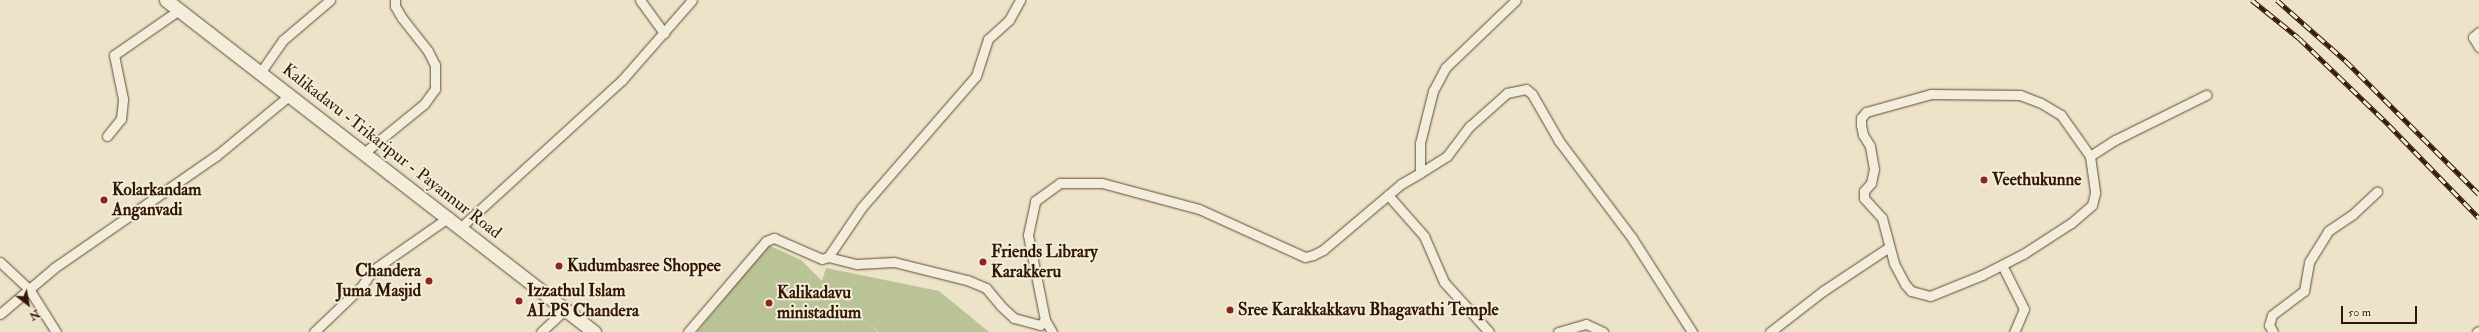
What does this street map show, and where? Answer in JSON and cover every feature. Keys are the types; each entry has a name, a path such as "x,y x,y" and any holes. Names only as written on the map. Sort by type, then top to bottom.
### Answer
{"main road":[{"name":"Kalikadavu -Trikaripur - Payannur Road","path":"166,0 449,217 594,332"}],"street":[{"path":"260,73 283,40 330,0"},
{"path":"365,152 424,104 435,89 435,65 428,51 402,18 395,6 395,0"},
{"path":"640,0 664,33"},
{"path":"461,227 622,80 692,0"},
{"path":"828,257 862,207 976,76 988,39 1010,20 1020,0"},
{"path":"1420,173 1420,143 1433,91 1445,68 1516,0"},
{"path":"107,136 121,119 123,99 114,55 179,10"},
{"path":"2479,32 2473,37 2479,47"},
{"path":"1052,332 1045,320 1028,235 1035,201 1060,183 1102,183 1199,209 1305,257 1323,250 1388,195 1447,156 1470,126 1507,93 1526,88 1532,94 1560,141 1632,238 1689,332"},
{"path":"1932,94 2020,95 2040,102 2061,115 2090,156 2095,193 2092,205 2071,223 2002,265 1934,295 1921,295 1911,291 1905,284 1894,263 1882,218 1864,198 1864,191 1871,183 1874,169 1870,146 1863,135 1861,118 1866,112 1932,94"},
{"path":"0,314 54,268 216,156 290,95"},
{"path":"2090,156 2115,140 2206,95"},
{"path":"2273,332 2269,325 2272,315 2304,291 2309,262 2328,231 2353,214 2377,192"},
{"path":"1388,195 1424,236 1444,282 1489,332"},
{"path":"314,332 361,288 373,270 449,217"},
{"path":"688,332 766,241 774,238 822,259 828,257 857,264 894,262 967,280 986,288 1001,306 1014,318 1040,325 1045,320"},
{"path":"1770,332 1823,291 1889,247"},
{"path":"0,262 29,289 56,332"},
{"path":"2002,265 2024,309 2014,332"},
{"path":"541,332 566,309"},
{"path":"1558,332 1563,329 1586,324 1603,332"}],"green space":[{"path":"768,245 801,260 822,281 826,268 939,291 989,332 879,332 862,318 878,332 697,332"}],"railway":[{"path":"2252,0 2299,38 2389,125 2479,218"},
{"path":"2277,0 2346,61 2479,194"}],"place":[{"name":"Veethukunne","path":"1984,180"},
{"name":"Kolarkandam Anganvadi","path":"104,200"},
{"name":"Friends Library Karakkeru","path":"983,262"},
{"name":"Kudumbasree Shoppee","path":"559,266"},
{"name":"Chandera Juma Masjid","path":"429,281"},
{"name":"Izzathul Islam ALPS Chandera","path":"519,301"},
{"name":"Kalikadavu ministadium","path":"769,303"},
{"name":"Sree Karakkakkavu Bhagavathi Temple","path":"1230,310"}]}
